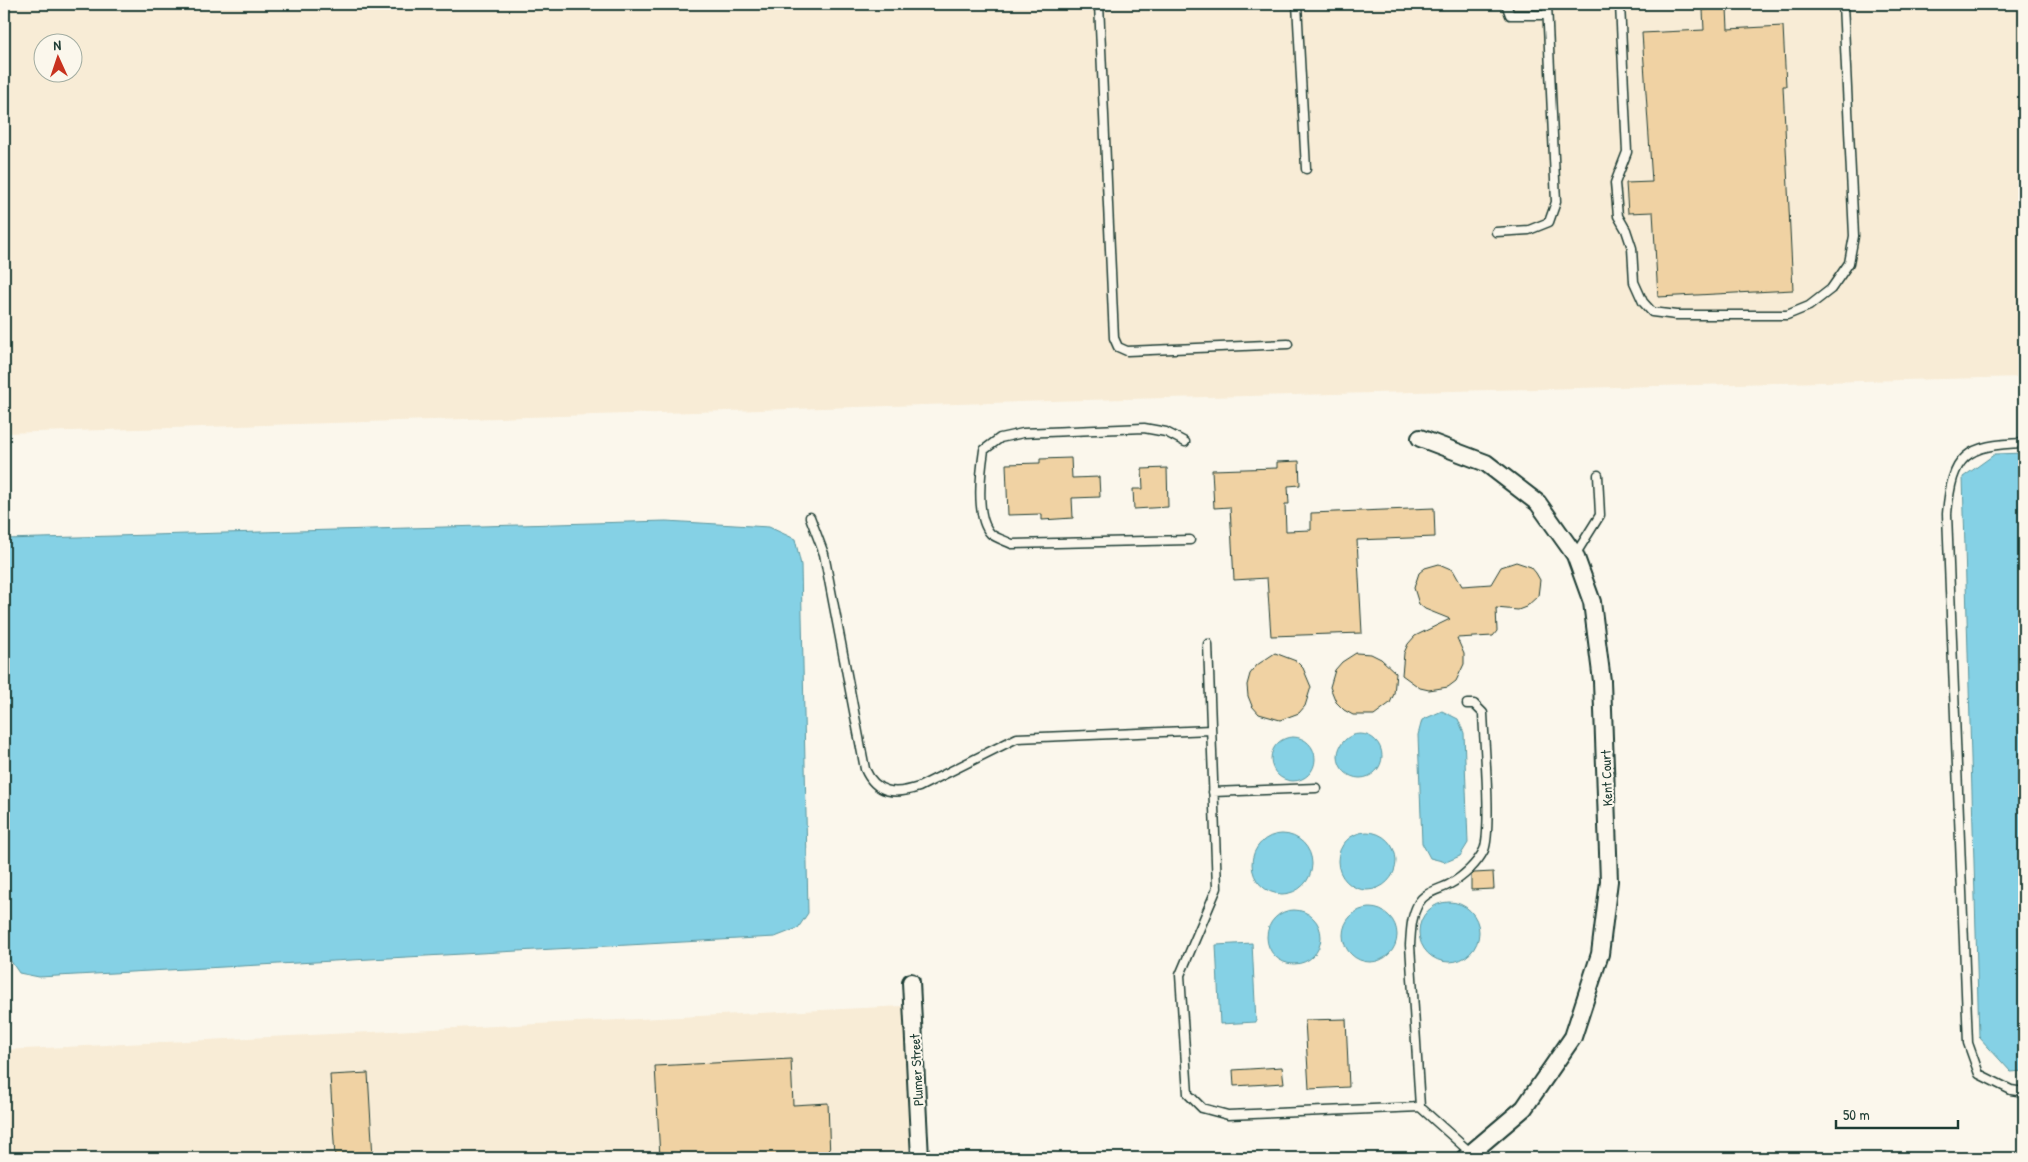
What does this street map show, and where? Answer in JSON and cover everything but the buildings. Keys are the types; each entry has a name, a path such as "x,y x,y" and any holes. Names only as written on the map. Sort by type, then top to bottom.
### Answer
{"street":[{"name":"Kent Court","path":"1420,438 1486,463 1538,503 1575,555 1592,602 1602,681 1609,881 1600,954 1573,1037 1524,1108 1468,1156"},
{"name":"Plumer Street","path":"911,982 920,1158"}],"lane":[{"path":"1100,4 1114,338 1118,348 1127,350 1288,344"},
{"path":"1297,4 1306,170"},
{"path":"1506,4 1510,15 1547,15"},
{"path":"1496,232 1529,230 1549,222 1556,202 1547,4"},
{"path":"1620,4 1627,152 1615,183 1618,216 1626,230 1632,248 1634,282 1643,302 1652,312 1685,315 1787,315 1809,306 1830,289 1849,263 1854,236 1843,4"},
{"path":"1185,442 1166,432 1144,428 1023,433 1000,438 984,450 980,472 982,516 990,533 1012,544 1190,540"},
{"path":"2024,443 1998,444 1971,453 1954,470 1948,514 1968,1042 1979,1074 2012,1090 2024,1092"},
{"path":"1575,555 1600,515 1598,475"},
{"path":"810,516 824,554 865,769 870,781 886,791 904,792 919,786 1017,738 1211,730"},
{"path":"1208,644 1217,888 1180,975 1188,1094 1202,1108 1228,1115 1420,1107"},
{"path":"1467,704 1474,704 1484,713 1486,833 1484,849 1471,868 1451,884 1431,892 1419,902 1412,921 1410,945 1420,1107 1468,1156 1492,1158"},
{"path":"1213,792 1316,788"}],"shaded area":[{"path":"4,4 2024,4 2024,377 1086,400 4,433"},
{"path":"903,1006 910,1158 4,1158 4,1050"}],"water":[{"path":"2024,453 2024,1071 2011,1072 1979,1037 1963,477 1995,454"},
{"path":"666,521 769,527 795,539 801,565 808,913 798,928 775,937 39,977 19,973 4,951 4,539"},
{"path":"1442,711 1458,719 1464,733 1468,843 1460,856 1446,862 1430,858 1422,843 1418,735 1422,720"},
{"path":"1356,734 1364,734 1376,740 1382,756 1376,772 1364,778 1356,778 1344,772 1338,760 1338,752 1344,740"},
{"path":"1293,737 1305,741 1311,747 1315,759 1311,771 1305,777 1293,781 1281,777 1275,771 1271,759 1275,747 1281,741"},
{"path":"1361,832 1373,832 1383,836 1392,845 1396,867 1388,882 1373,890 1361,890 1351,886 1342,877 1338,867 1338,855 1342,845 1351,836"},
{"path":"1282,834 1299,839 1307,847 1312,864 1307,881 1299,889 1282,894 1265,889 1257,881 1252,864 1257,847 1265,839"},
{"path":"1449,902 1466,907 1474,915 1479,932 1474,949 1466,957 1449,962 1432,957 1424,949 1419,932 1424,915 1432,907"},
{"path":"1370,908 1380,910 1389,916 1395,925 1397,935 1395,945 1389,954 1380,960 1370,962 1360,960 1351,954 1345,945 1343,935 1345,925 1351,916 1360,910"},
{"path":"1294,910 1304,912 1313,918 1319,927 1321,937 1319,947 1313,956 1304,962 1294,964 1284,962 1275,956 1269,947 1267,937 1269,927 1275,918 1284,912"},
{"path":"1252,943 1256,1022 1220,1024 1216,945"}]}
